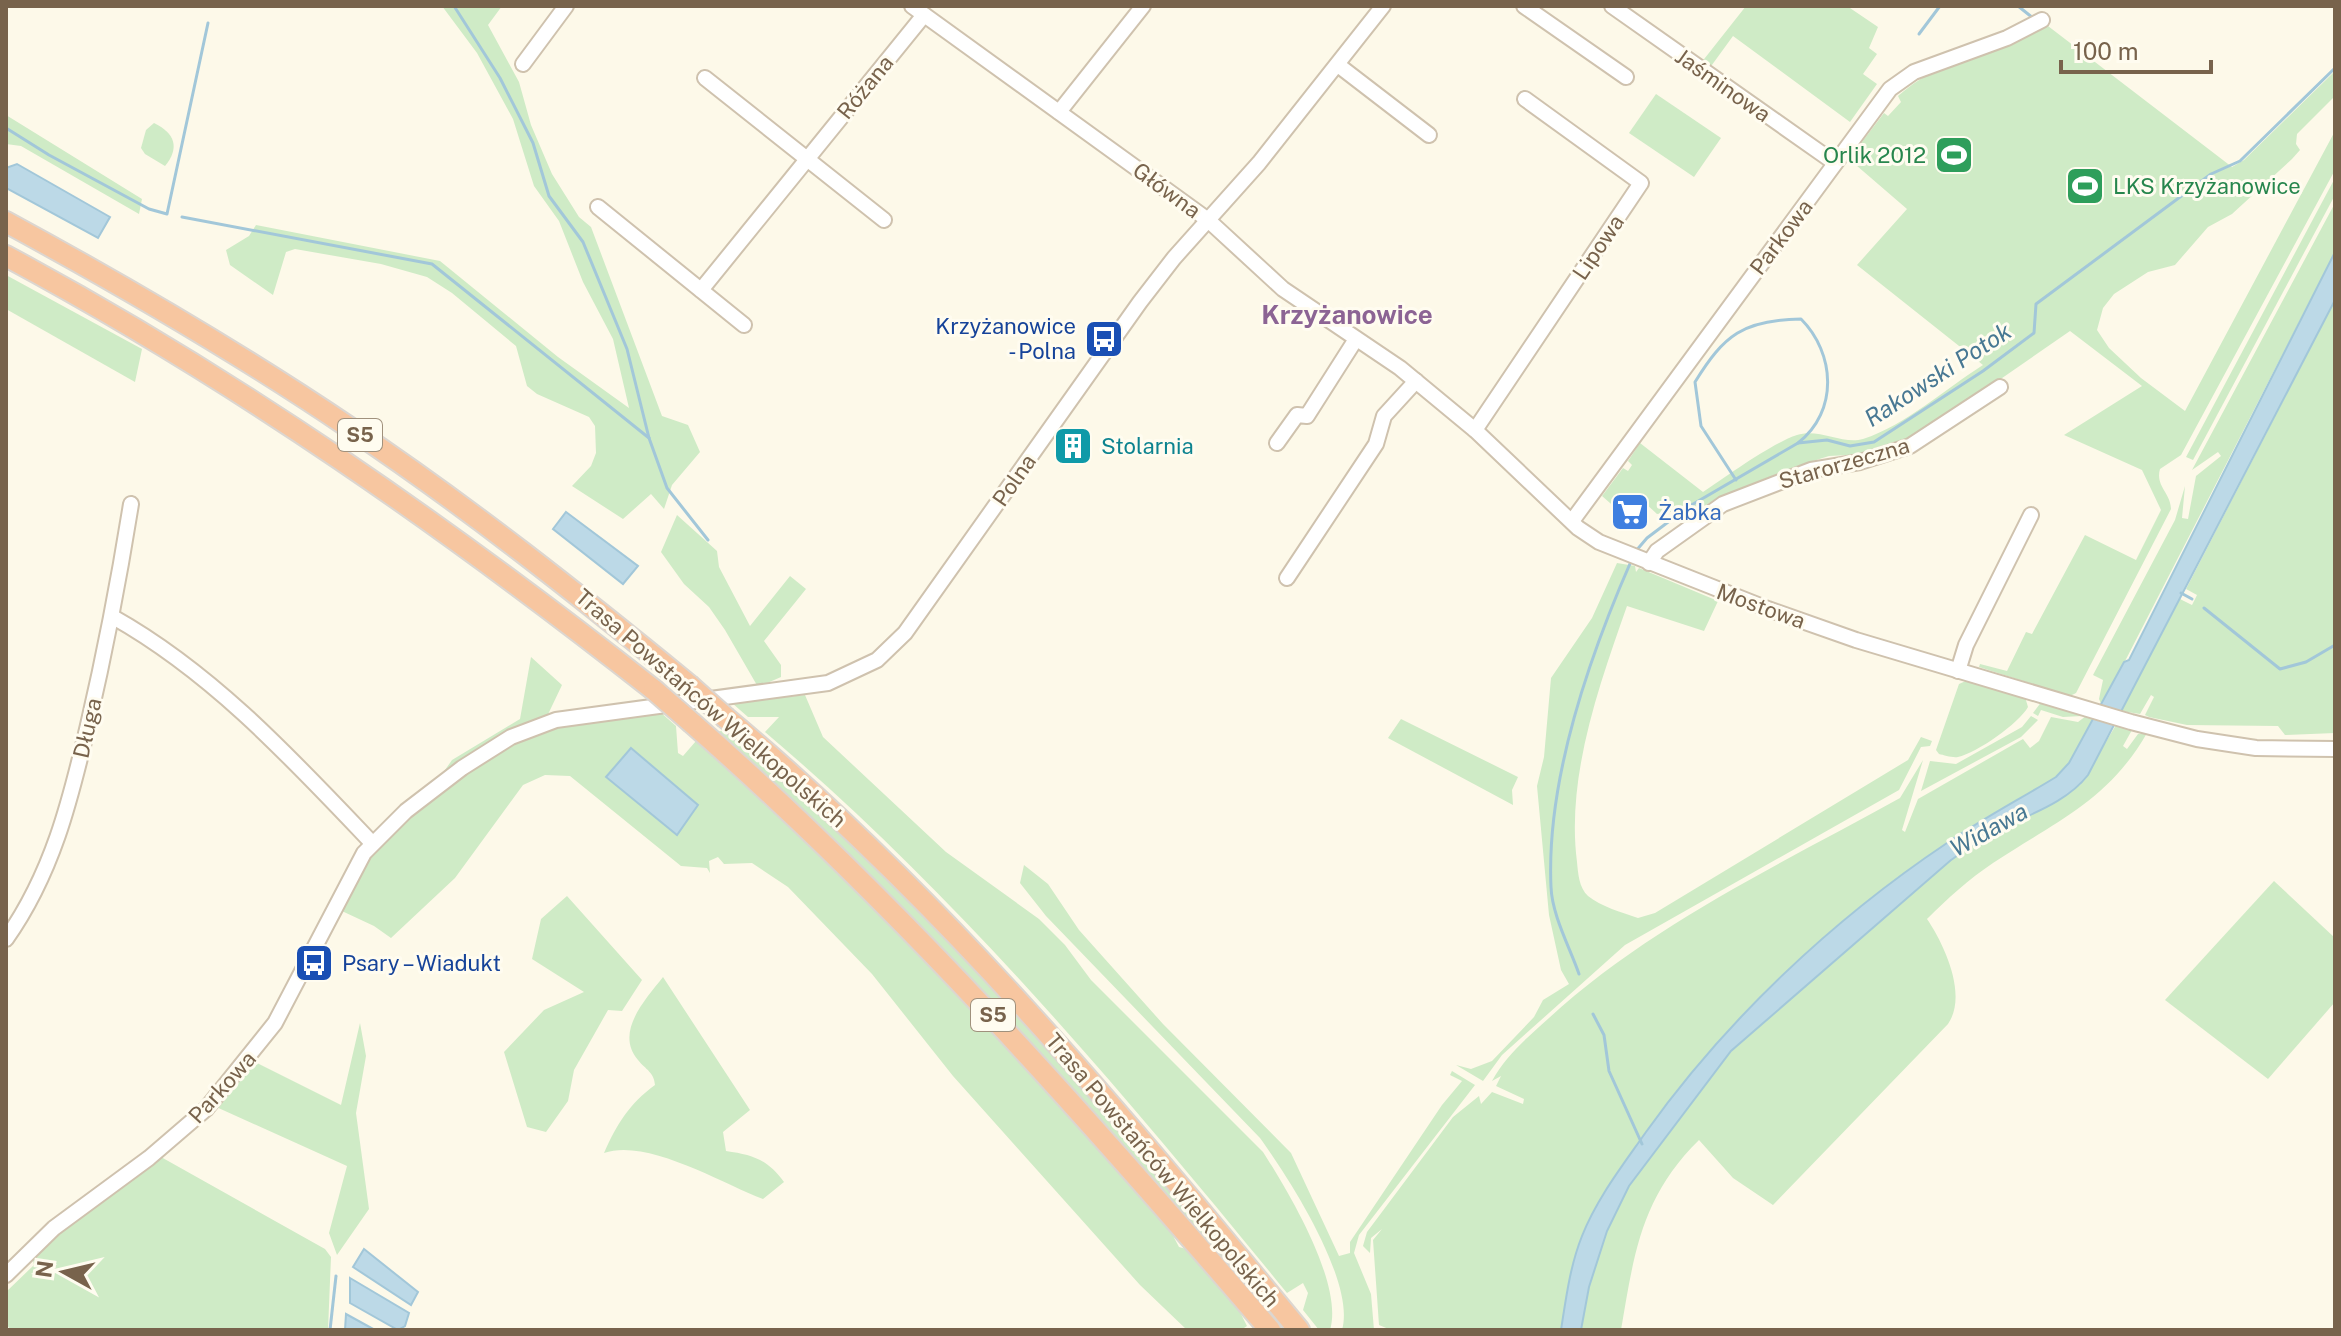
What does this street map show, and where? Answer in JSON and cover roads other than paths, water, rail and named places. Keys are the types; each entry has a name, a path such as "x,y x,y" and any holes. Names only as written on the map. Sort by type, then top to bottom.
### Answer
{"highway":[{"name":"Trasa Powstańców Wielkopolskich","path":"6,222 221,345 350,428 555,576 689,685 862,838 991,971 1143,1139 1293,1323"},
{"name":"Trasa Powstańców Wielkopolskich","path":"6,256 189,360 329,449 451,534 654,690 786,805 966,986 1121,1157 1270,1330"}],"street":[{"path":"523,64 566,6"},
{"path":"1059,112 1143,6"},
{"name":"Polna","path":"775,692 813,687 849,675 877,660 905,633 1140,302 1338,65 1383,6"},
{"path":"1524,6 1626,77"},
{"name":"Jaśminowa","path":"1612,6 1835,163"},
{"name":"Główna","path":"918,10 1208,220 1283,289 1416,381 1475,430 1572,521"},
{"name":"Różana","path":"701,290 806,159 918,10"},
{"name":"Parkowa","path":"1572,521 1890,89 1914,72 2007,38 2042,20"},
{"path":"1338,65 1429,135"},
{"path":"705,78 884,220"},
{"name":"Lipowa","path":"1475,430 1641,183 1525,99"},
{"path":"598,207 744,325"},
{"path":"1277,443 1297,415 1307,416 1356,339"},
{"path":"1287,578 1376,444 1384,416 1416,381"},
{"name":"Starorzeczna","path":"1644,561 1723,504 1811,470 1860,462 1910,446 2000,387"},
{"name":"Długa","path":"6,939 43,878 56,846 113,617 131,504"},
{"path":"1958,671 1966,645 2031,515"},
{"name":"Mostowa","path":"1572,521 1599,542 1619,551 1782,614 2087,710 2197,739 2256,748 2335,749"},
{"path":"113,617 151,638 225,697 289,756 372,843"},
{"name":"Parkowa","path":"6,1275 54,1228 179,1134 249,1059 282,1011 337,898 372,843 462,768 511,737 539,724 575,716 775,692"}],"water":[{"path":"17,164 110,217 98,238 6,188 6,168"},
{"name":"Widawa","path":"2335,252 2335,300 2088,775 2067,795 1987,836 1951,860 1731,1051 1629,1186 1607,1231 1589,1287 1581,1330 1561,1330 1574,1259 1595,1208 1646,1132 1711,1050 1783,974 1863,905 1960,834 2056,777 2069,763 2124,662 2129,660"},
{"path":"566,512 638,566 623,584 553,529"},
{"path":"631,748 698,805 677,835 606,777"},
{"path":"364,1249 418,1292 411,1305 353,1267"},
{"path":"350,1278 409,1313 405,1326 398,1330 350,1303"},
{"path":"346,1314 375,1330 345,1330"}],"waterway":[{"path":"454,6 500,78 533,143 549,196 583,242 627,349 649,438 667,488 708,540"},
{"path":"1919,34 1940,6"},
{"path":"2018,6 2033,18"},
{"path":"6,128 149,209 167,214 208,23"},
{"name":"Rakowski Potok","path":"1635,552 1647,538 1688,507 1798,443 1827,440 1850,446 1874,442 1983,371 2034,333 2036,304 2211,174 2240,161 2335,68"},
{"path":"182,217 432,264 649,438"},
{"path":"1736,480 1701,426 1695,382 1716,352 1737,333 1764,323 1801,319 1821,348 1828,382 1826,399 1821,415 1798,443"},
{"name":"Rakowski Potok","path":"1579,974 1552,898 1551,846 1556,804 1563,762 1586,677 1632,559"},
{"path":"2181,593 2192,599"},
{"path":"2204,608 2280,669 2306,662 2335,645"},
{"name":"Rakowski Potok","path":"1593,1014 1604,1035 1609,1071 1642,1144"},
{"path":"330,1330 336,1276"}],"place":[{"name":"Orlik 2012","path":"1954,155"},
{"name":"LKS Krzyżanowice","path":"2085,186"},
{"name":"Krzyżanowice - Polna","path":"1104,339"},
{"name":"Stolarnia","path":"1073,446"},
{"name":"Żabka","path":"1630,512"},
{"name":"Psary – Wiadukt","path":"314,963"}],"district":[{"name":"Krzyżanowice","path":"1347,315"}]}
